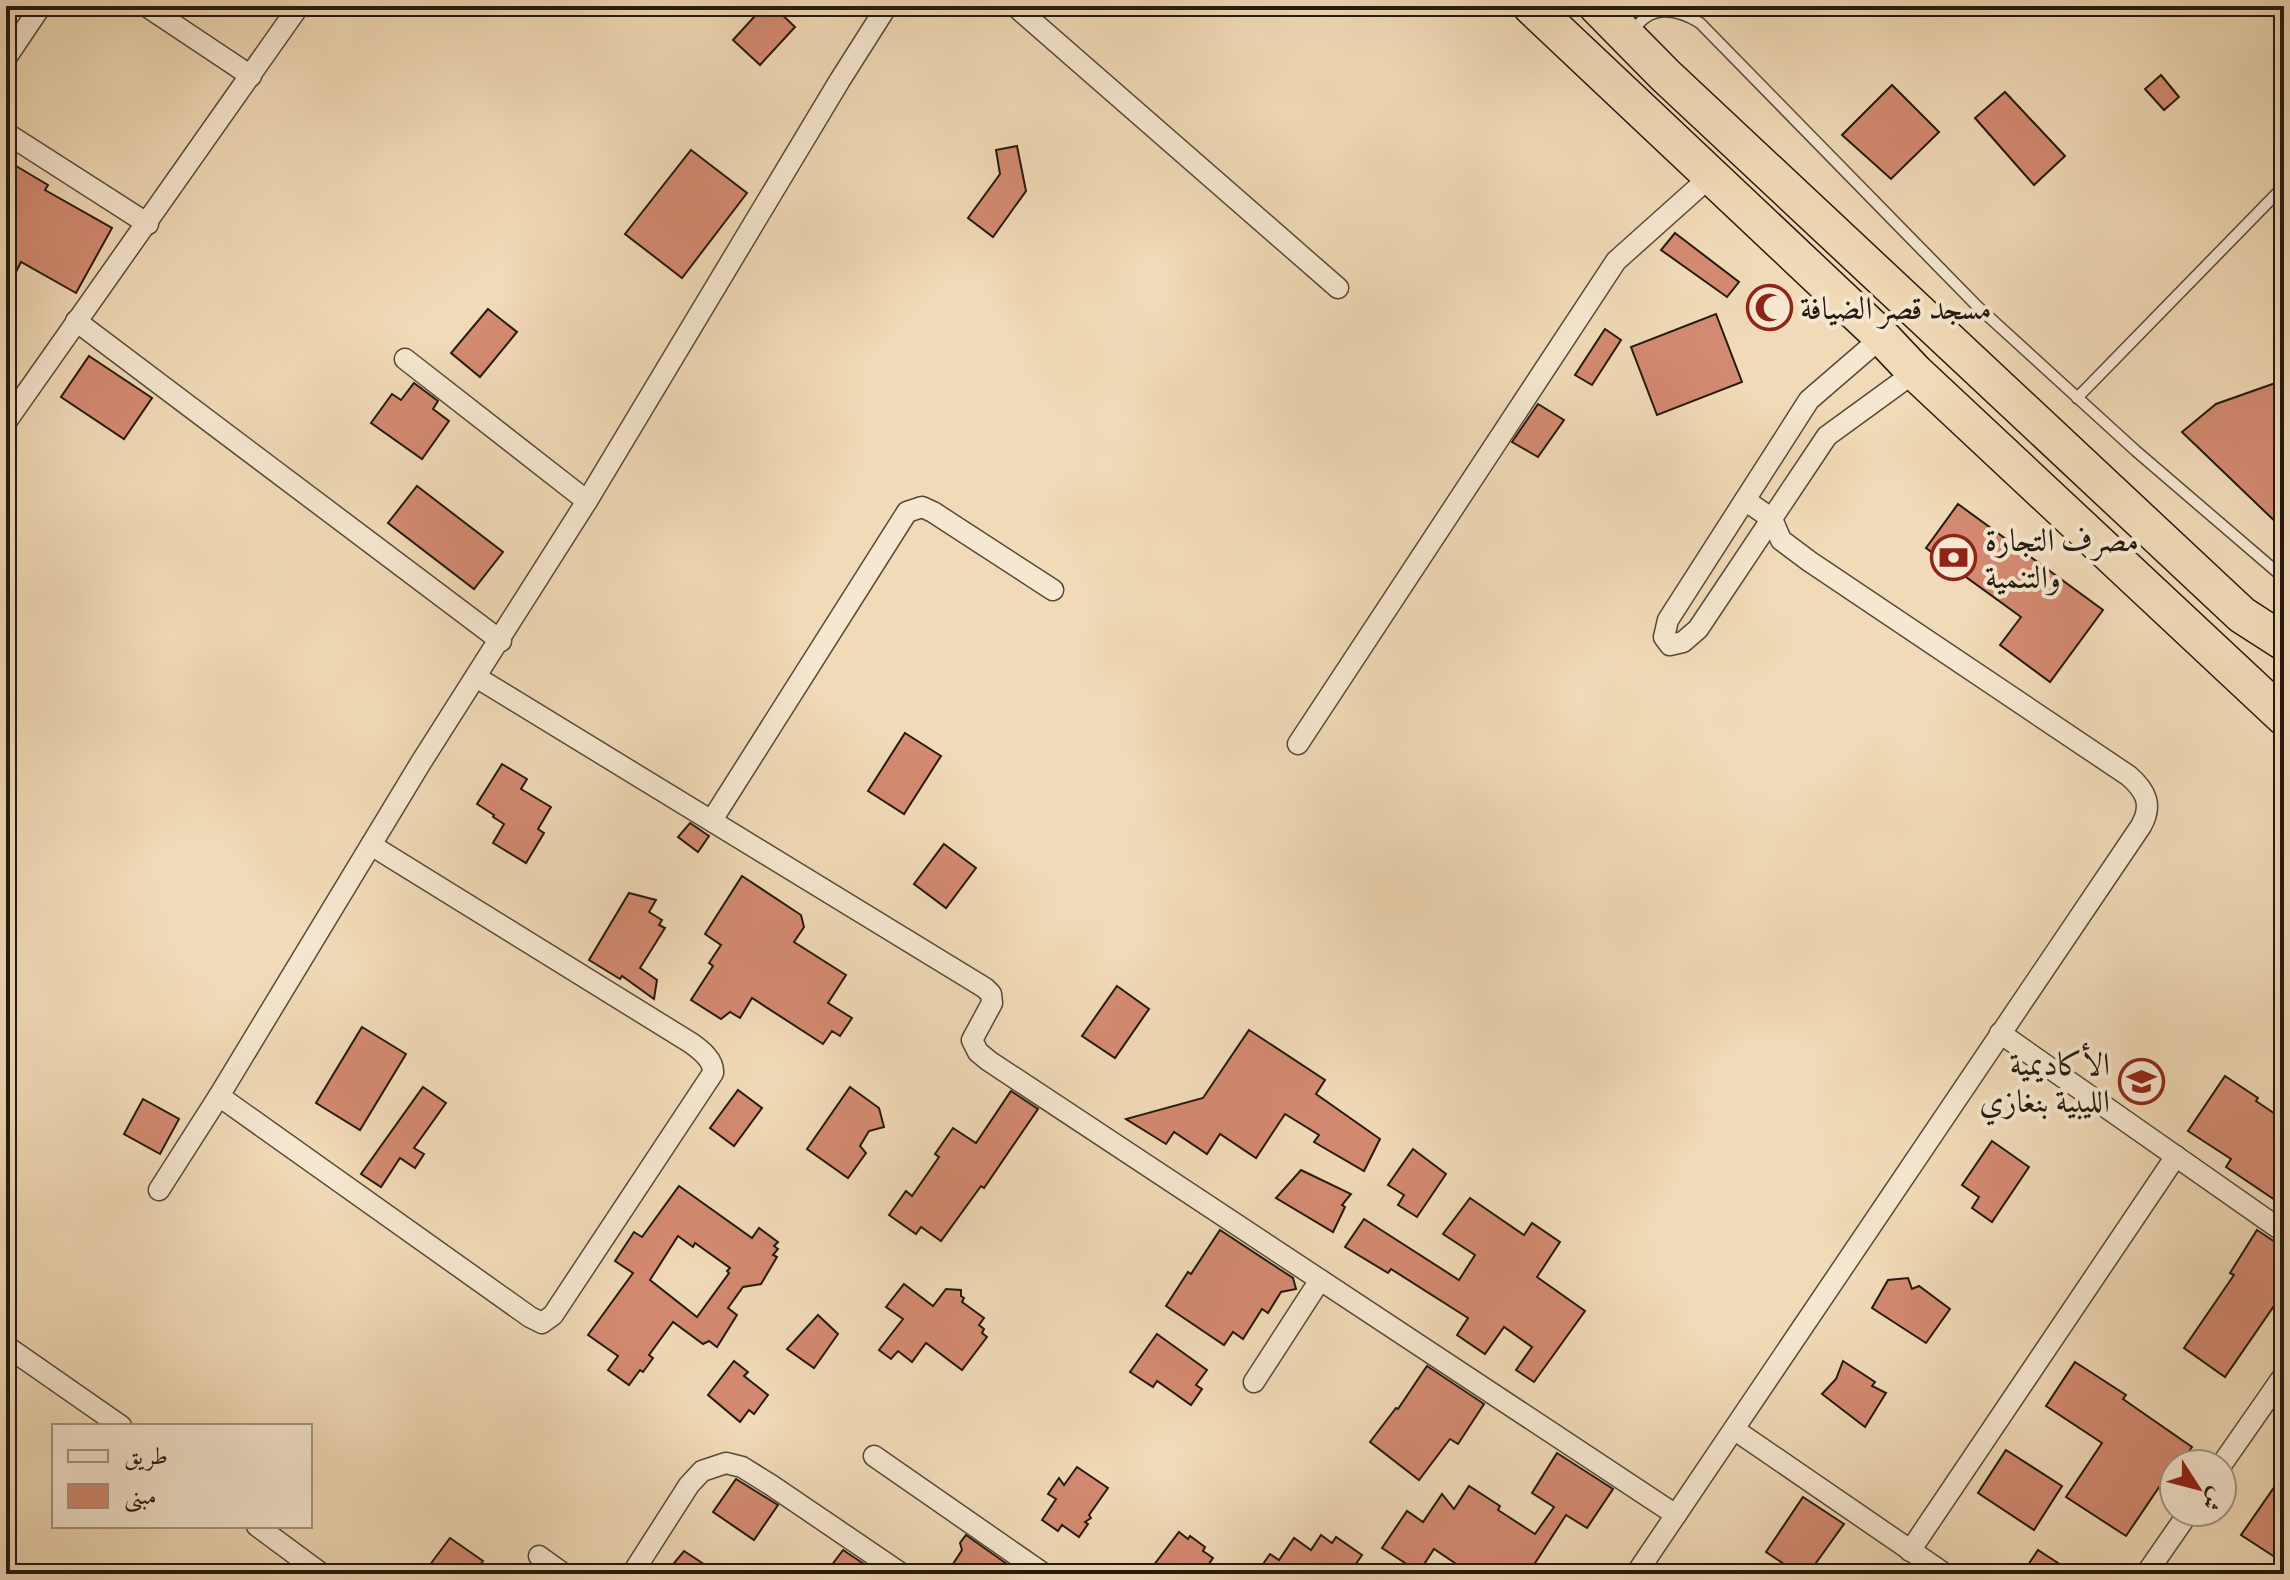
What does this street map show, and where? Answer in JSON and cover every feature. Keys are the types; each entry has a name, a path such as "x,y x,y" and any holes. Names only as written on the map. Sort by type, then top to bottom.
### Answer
{"highway":[{"path":"1531,6 1882,337 1915,372 2284,717"},
{"path":"1597,6 1665,75 2242,615 2284,659"},
{"path":"2242,615 2284,642"}],"street":[{"path":"6,58 41,6"},
{"path":"146,6 251,76"},
{"path":"6,422 299,6"},
{"path":"159,1190 371,845 501,641 887,6"},
{"path":"1015,6 1338,288"},
{"path":"6,133 148,224"},
{"path":"1298,744 1616,261 1711,176"},
{"path":"76,321 501,641"},
{"path":"1882,337 1809,400 1668,620 1664,637 1670,645 1683,642 1698,629 1827,436 1915,372"},
{"path":"405,359 587,501"},
{"path":"1797,418 1827,436"},
{"path":"1636,1574 2146,817 2148,806 2145,792 2129,776 1781,540 1772,519 1745,500"},
{"path":"712,820 907,512 922,507 933,512 1053,590"},
{"path":"1728,526 1756,544 1781,540"},
{"path":"476,677 985,988 993,1000 972,1040 978,1052 1676,1515"},
{"path":"219,1096 542,1323 553,1315 713,1073 710,1061 691,1043 371,845"},
{"path":"2000,1033 2284,1232"},
{"path":"1910,1551 2176,1156"},
{"path":"1254,1382 1320,1280"},
{"path":"6,1346 118,1424"},
{"path":"2233,1448 2284,1375"},
{"path":"1735,1430 1945,1574"},
{"path":"874,1456 1044,1574"},
{"path":"632,1574 689,1485 702,1471 726,1463 742,1467 771,1485 902,1574"},
{"path":"260,1528 322,1574"},
{"path":"2146,1574 2178,1528"},
{"path":"539,1556 564,1574"}],"lane":[{"path":"1630,38 1639,22 1655,12 1671,10 1700,23 1978,307 2077,398 2284,578"},
{"path":"2077,398 2284,186"}],"building":[{"path":"764,6 773,6 795,27 760,65 733,40"},
{"path":"2161,75 2179,97 2164,110 2145,89"},
{"path":"1892,85 1939,132 1891,179 1842,135"},
{"path":"2005,92 2065,156 2034,185 1975,118"},
{"path":"1017,146 1026,191 993,237 968,218 1000,174 996,150"},
{"path":"691,150 747,193 682,278 625,234"},
{"path":"6,160 48,185 45,190 112,228 76,293 21,262 6,292"},
{"path":"1675,233 1739,282 1727,297 1661,250"},
{"path":"488,309 517,332 480,377 451,353"},
{"path":"1716,314 1742,382 1657,415 1631,347"},
{"path":"1605,329 1621,340 1592,385 1575,375"},
{"path":"89,356 152,398 124,439 61,397"},
{"path":"2284,380 2284,530 2182,432 2216,404"},
{"path":"414,383 438,401 433,409 449,421 422,459 371,423 392,394 401,400"},
{"path":"1538,404 1564,420 1538,457 1512,442"},
{"path":"417,486 503,552 474,589 388,523"},
{"path":"1958,504 2103,610 2050,682 2000,645 2021,617 1926,548"},
{"path":"905,733 941,756 904,814 868,791"},
{"path":"502,764 527,779 521,789 551,807 538,829 544,833 526,863 493,843 504,824 477,804"},
{"path":"690,823 709,836 698,852 678,837"},
{"path":"944,844 976,868 946,908 914,884"},
{"path":"742,876 801,915 804,927 794,942 846,975 828,1003 852,1018 840,1036 832,1031 823,1044 752,998 740,1018 730,1012 721,1019 691,1000 713,966 709,963 721,945 705,934"},
{"path":"629,893 656,900 649,912 662,920 659,925 665,928 640,968 657,980 654,999 622,976 620,979 589,960"},
{"path":"1117,986 1149,1009 1115,1058 1082,1036"},
{"path":"362,1027 406,1054 360,1130 316,1103"},
{"path":"1249,1030 1325,1080 1316,1094 1380,1139 1364,1171 1314,1142 1319,1135 1285,1114 1256,1158 1220,1134 1207,1154 1174,1132 1166,1144 1126,1119 1203,1098"},
{"path":"2225,1076 2284,1120 2284,1206 2226,1167 2231,1159 2188,1131"},
{"path":"423,1087 446,1103 414,1148 424,1154 415,1168 400,1158 381,1187 361,1174"},
{"path":"850,1087 879,1108 884,1127 869,1131 860,1146 866,1153 848,1178 807,1149"},
{"path":"738,1090 762,1108 734,1146 710,1128"},
{"path":"1011,1091 1038,1109 984,1188 981,1186 941,1241 921,1227 916,1234 889,1215 906,1191 912,1196 939,1157 935,1154 953,1128 976,1143"},
{"path":"143,1099 179,1119 160,1154 124,1134"},
{"path":"1992,1141 2029,1167 1992,1222 1972,1208 1979,1197 1962,1185"},
{"path":"1413,1149 1446,1174 1417,1217 1398,1205 1404,1195 1388,1185"},
{"path":"1301,1170 1351,1194 1342,1205 1345,1207 1333,1232 1276,1198"},
{"path":"679,1186 752,1238 759,1228 778,1242 774,1246 778,1249 773,1255 777,1257 761,1284 743,1287 728,1308 737,1315 717,1347 709,1341 703,1344 673,1322 649,1355 653,1358 629,1385 608,1370 618,1356 588,1335 633,1273 615,1261 634,1232 642,1237","holes":["678,1236 693,1247 695,1243 730,1268 697,1317 650,1280"]},
{"path":"1470,1198 1524,1235 1532,1223 1560,1242 1537,1277 1585,1311 1534,1382 1516,1370 1532,1347 1504,1327 1485,1354 1457,1335 1468,1318 1391,1269 1388,1273 1345,1247 1364,1219 1459,1280 1475,1255 1443,1234"},
{"path":"1220,1230 1293,1278 1296,1289 1281,1292 1268,1313 1262,1309 1243,1339 1233,1332 1224,1345 1166,1306"},
{"path":"2257,1230 2284,1248 2284,1309 2276,1303 2225,1377 2184,1348 2234,1275 2230,1273"},
{"path":"1908,1278 1912,1289 1919,1286 1950,1309 1926,1343 1872,1308 1888,1280"},
{"path":"904,1284 933,1306 946,1289 961,1290 962,1302 984,1318 979,1325 987,1337 962,1370 926,1343 912,1362 898,1351 891,1359 879,1350 903,1319 886,1307"},
{"path":"818,1315 838,1334 814,1368 787,1349"},
{"path":"1157,1334 1207,1370 1196,1385 1202,1389 1191,1405 1157,1381 1153,1387 1130,1372"},
{"path":"734,1361 748,1372 744,1376 768,1395 754,1414 749,1410 740,1422 708,1395"},
{"path":"1843,1361 1875,1382 1872,1386 1886,1393 1865,1427 1822,1394 1836,1379"},
{"path":"2075,1362 2126,1395 2123,1399 2192,1447 2158,1448 2158,1489 2126,1536 2066,1497 2102,1443 2046,1406"},
{"path":"1427,1366 1484,1404 1458,1444 1450,1439 1419,1480 1370,1442 1398,1409"},
{"path":"2006,1450 2062,1486 2034,1530 1978,1493"},
{"path":"1557,1453 1613,1489 1587,1528 1566,1515 1528,1574 1471,1574 1434,1549 1419,1572 1382,1548 1407,1511 1423,1522 1442,1494 1454,1509 1469,1486 1535,1534 1554,1507 1532,1493"},
{"path":"1077,1467 1108,1488 1089,1515 1091,1518 1085,1522 1088,1524 1079,1537 1062,1525 1058,1531 1042,1520 1056,1499 1048,1494 1059,1478 1064,1485"},
{"path":"2284,1473 2284,1563 2241,1535"},
{"path":"736,1479 778,1505 754,1540 713,1512"},
{"path":"1803,1497 1844,1524 1808,1574 1799,1574 1766,1552"},
{"path":"1179,1532 1205,1547 1203,1551 1213,1558 1202,1574 1147,1574"},
{"path":"966,1535 1021,1574 969,1574 953,1564 962,1550 960,1543"},
{"path":"1321,1535 1332,1543 1336,1537 1362,1555 1349,1574 1256,1574 1270,1554 1279,1560 1294,1538 1311,1550"},
{"path":"450,1538 483,1561 474,1574 423,1574"},
{"path":"843,1550 879,1574 825,1574"},
{"path":"2038,1550 2075,1574 2022,1574"},
{"path":"684,1551 719,1574 665,1574"}],"place":[{"name":"مسجد قصر الضيافة","path":"1769,308"},
{"name":"مصرف التجارة والتنمية","path":"1954,558"},
{"name":"الأكاديمية الليبية بنغازي","path":"2141,1082"}]}
